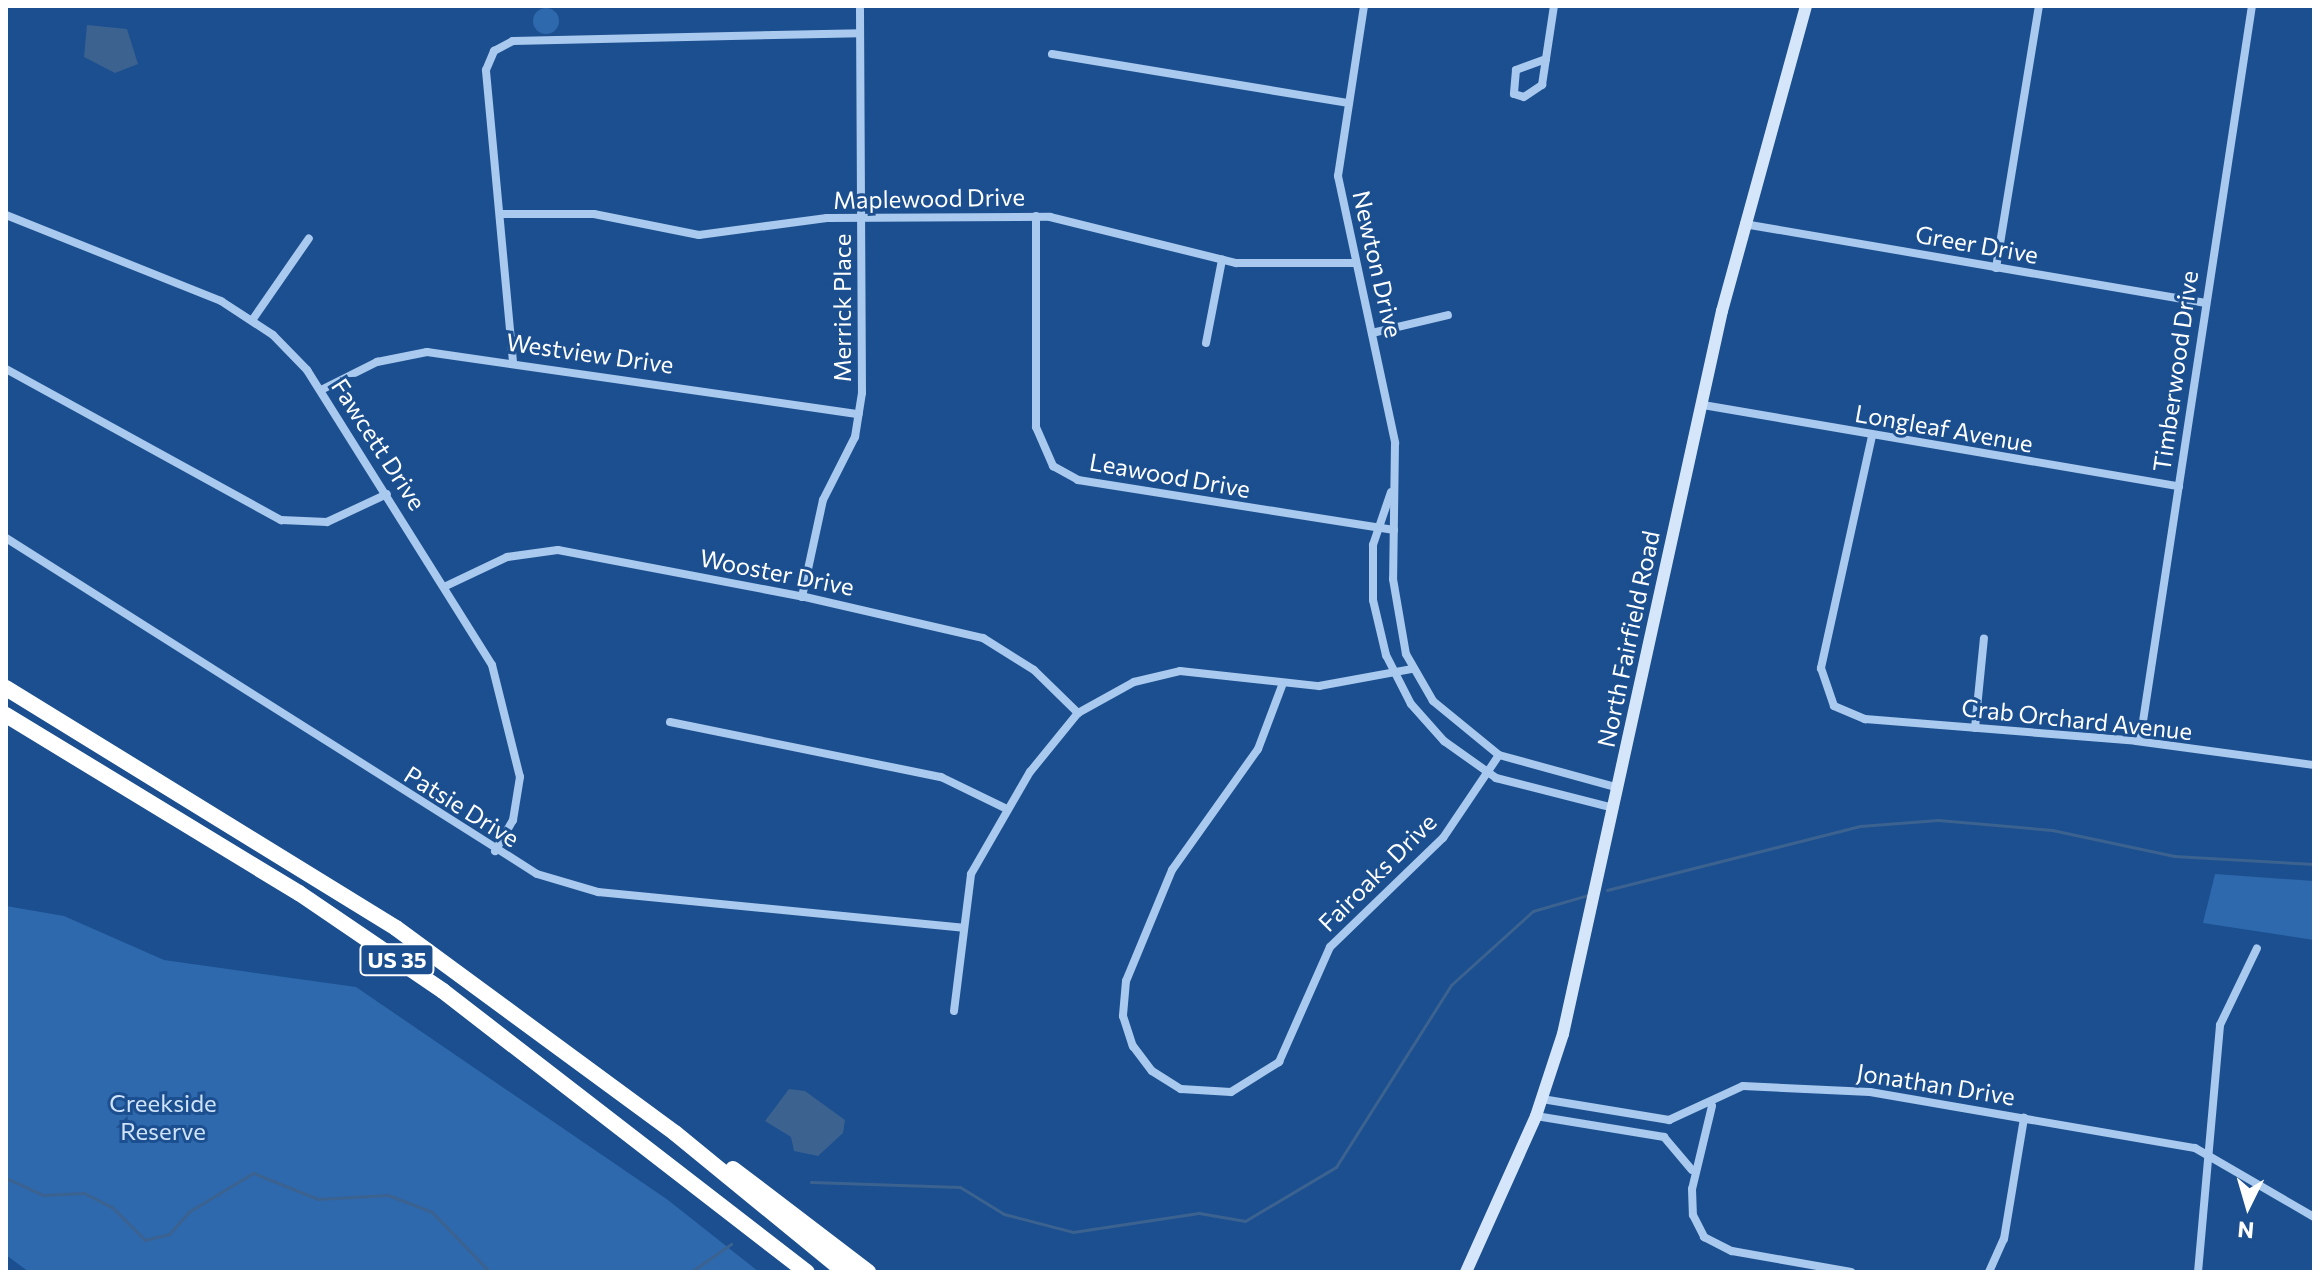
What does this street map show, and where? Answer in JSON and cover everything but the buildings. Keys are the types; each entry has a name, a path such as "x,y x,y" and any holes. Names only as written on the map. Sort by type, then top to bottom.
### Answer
{"highway":[{"name":"US 35","path":"6,688 396,928 675,1133 845,1272"},
{"name":"US 35","path":"6,715 273,877 443,991 807,1272"},
{"path":"675,1133 753,1182 868,1272"},
{"path":"765,1237 799,1272"}],"main road":[{"name":"North Fairfield Road","path":"1466,1272 1542,1099 1615,808 1744,224 1806,6"}],"street":[{"name":"Newton Drive","path":"1364,6 1338,176 1395,443 1395,605 1412,669 1441,711 1499,755 1619,788"},
{"path":"1546,59 1516,70 1514,94 1536,94 1546,59 1554,6"},
{"path":"1996,268 2039,6"},
{"name":"Timberwood Drive","path":"2140,741 2204,303 2252,6"},
{"name":"Merrick Place","path":"802,597 823,500 859,414 862,217 860,9"},
{"path":"513,362 486,70 494,51 513,41 860,33"},
{"path":"1052,54 1349,103"},
{"name":"Maplewood Drive","path":"500,214 594,214 699,235 862,217 1036,216 1091,223 1222,260 1288,267 1355,263"},
{"name":"Fawcett Drive","path":"6,215 253,319 321,390 446,586 492,665 520,766 518,805 495,851"},
{"name":"Leawood Drive","path":"1036,216 1036,427 1053,466 1078,480 1394,530"},
{"name":"Greer Drive","path":"1744,224 2204,303"},
{"path":"253,319 309,238"},
{"path":"1206,343 1222,260"},
{"path":"1372,333 1448,315"},
{"name":"Westview Drive","path":"321,390 377,362 419,352 513,362 859,414"},
{"path":"6,369 281,520 327,522 387,494"},
{"name":"Longleaf Avenue","path":"1703,405 2179,486"},
{"name":"Crab Orchard Avenue","path":"1872,436 1821,668 1837,708 1865,719 2140,741 2314,765"},
{"name":"Newton Drive","path":"1394,484 1379,529 1373,600 1393,673 1433,730 1487,773 1553,797 1615,808"},
{"name":"Patsie Drive","path":"6,538 495,851 537,874 598,892 963,928"},
{"name":"Wooster Drive","path":"446,586 507,557 558,550 802,597 983,638 1034,670 1078,713"},
{"path":"1975,728 1984,638"},
{"path":"954,1011 971,874 1007,809 1078,713 1134,682 1180,671 1319,686 1412,669"},
{"name":"Fairoaks Drive","path":"1283,683 1258,749 1172,870 1126,981 1123,1016 1133,1046 1152,1071 1181,1089 1231,1092 1279,1062 1330,947 1443,838 1499,755"},
{"path":"670,722 941,777 1007,809"},
{"path":"2198,1272 2213,1153 2220,1025 2257,948"},
{"name":"Jonathan Drive","path":"1542,1099 1669,1120 1715,1103 1739,1087 1783,1085 2024,1118 2213,1153 2314,1217"},
{"path":"1715,1103 1693,1179 1693,1215 1711,1243 1851,1272"},
{"path":"1536,1116 1664,1137 1684,1153 1693,1179"},
{"path":"1989,1272 2004,1239 2024,1118"}],"green space":[{"path":"546,8 555,12 559,21 555,30 546,34 537,30 533,21 537,12"},
{"path":"2215,874 2314,881 2314,940 2203,923"},
{"name":"Creekside Reserve","path":"6,906 64,916 164,960 356,987 668,1200 759,1272 29,1272 6,1255"}],"shaded area":[{"path":"87,25 127,29 138,64 115,73 84,57"},
{"path":"789,1089 805,1091 845,1120 843,1133 818,1156 794,1151 791,1137 765,1121"}],"waterway":[{"path":"1607,890 1860,826 1938,820 2052,830 2174,856 2314,864"},
{"path":"811,1182 960,1187 1004,1214 1073,1232 1199,1213 1245,1221 1336,1167 1451,985 1533,911 1588,895"},
{"path":"6,1178 43,1195 84,1193 112,1207 145,1240 169,1234 190,1211 253,1173 318,1199 388,1195 432,1212 490,1272"},
{"path":"691,1272 731,1244"}]}
